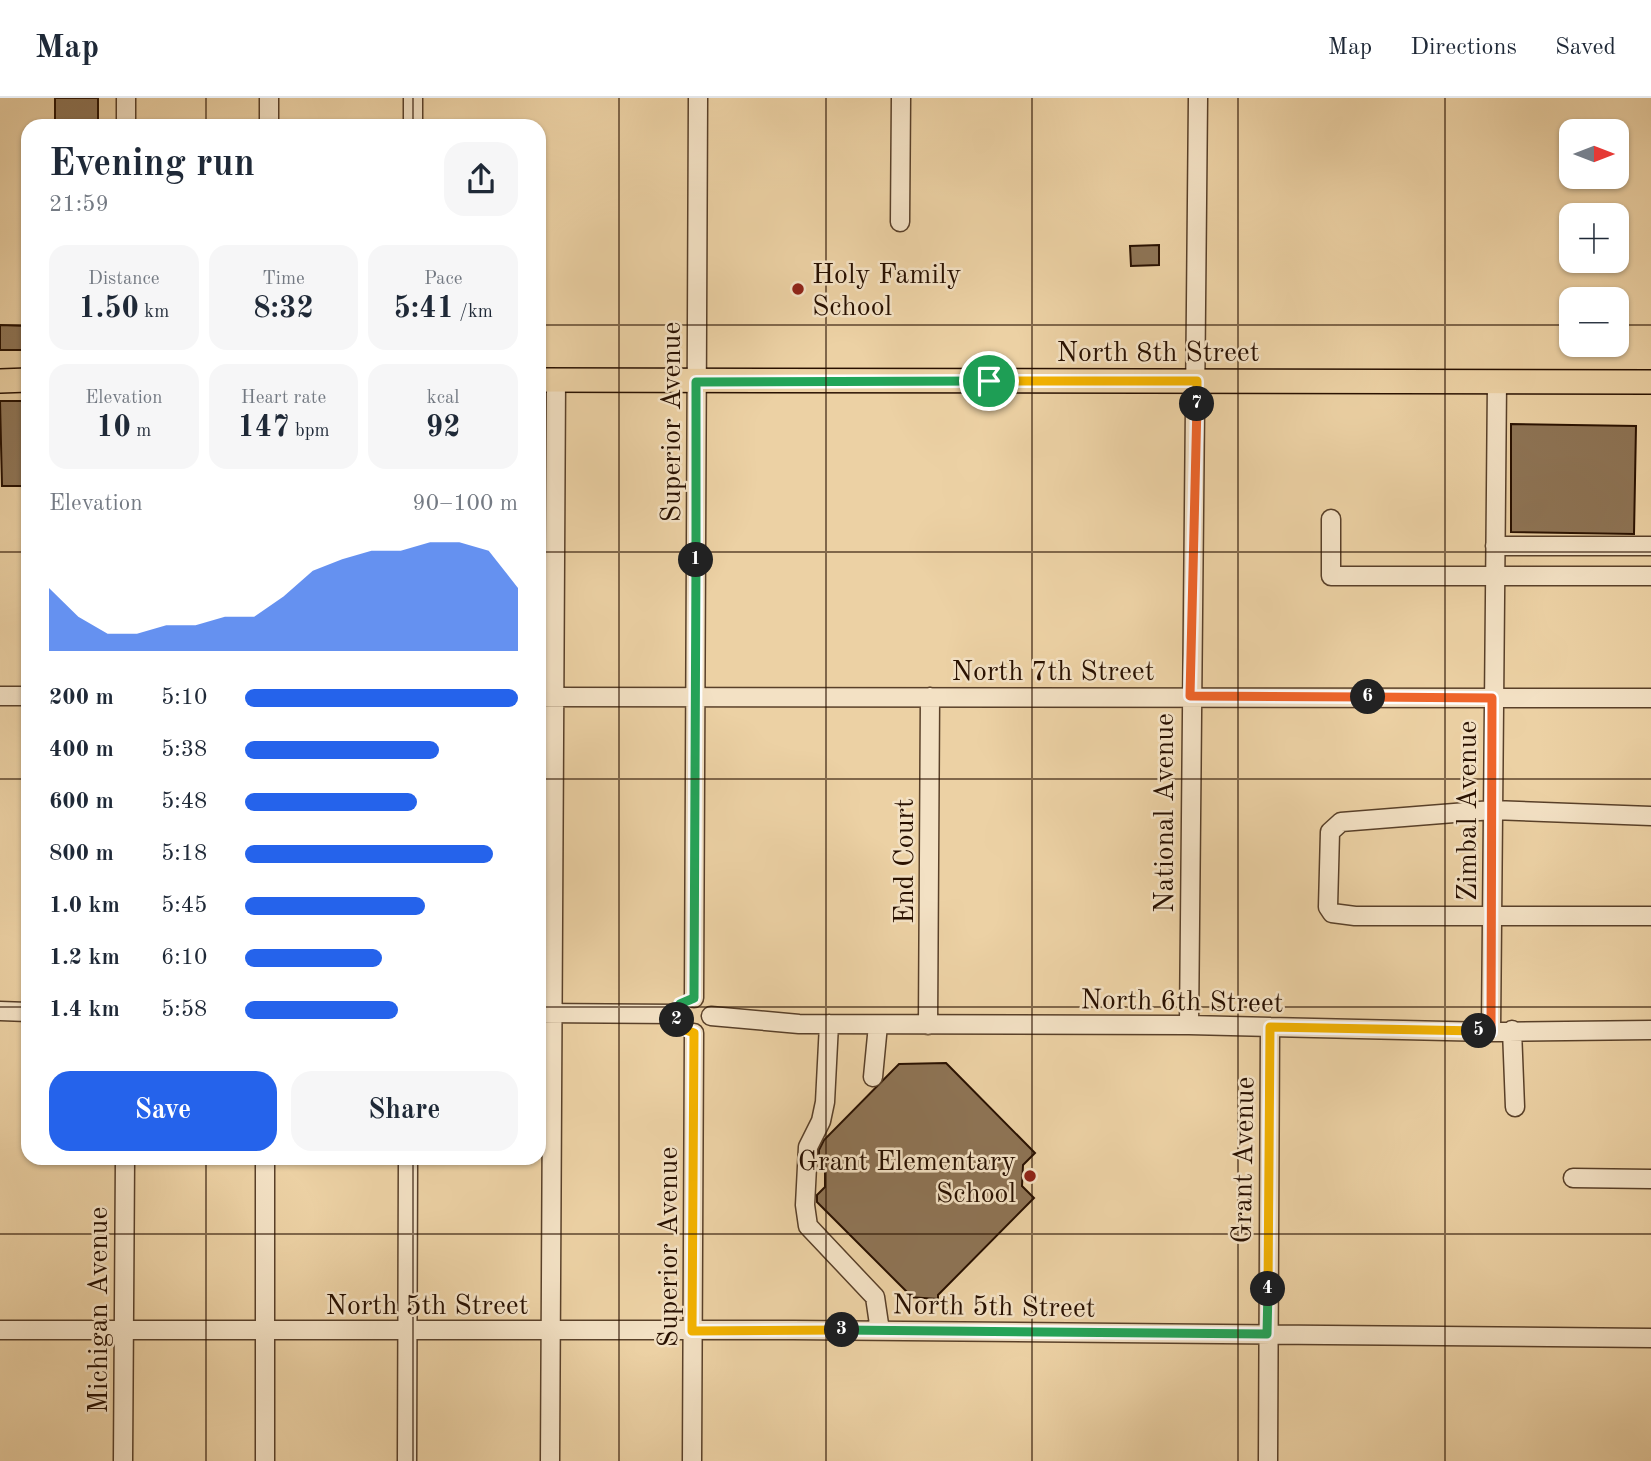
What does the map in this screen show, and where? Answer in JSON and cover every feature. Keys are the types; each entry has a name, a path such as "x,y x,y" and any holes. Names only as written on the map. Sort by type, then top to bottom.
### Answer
{"main road":[{"name":"North 8th Street","path":"547,379 696,382 1651,382"},
{"path":"0,381 21,380"}],"street":[{"path":"126,98 126,119"},
{"path":"269,98 269,119"},
{"path":"413,98 413,119"},
{"name":"Superior Avenue","path":"694,998 698,98"},
{"path":"900,222 901,98"},
{"name":"National Avenue","path":"1189,1025 1190,696 1197,381 1198,98"},
{"path":"547,379 546,1013 552,1331 550,1461"},
{"name":"Zimbal Avenue","path":"1491,1030 1497,382"},
{"path":"1331,519 1331,576 1651,576"},
{"path":"1495,546 1651,546"},
{"path":"0,696 21,696"},
{"name":"End Court","path":"928,1025 930,696"},
{"name":"North 7th Street","path":"547,697 1651,698"},
{"path":"1651,816 1492,810 1337,823 1332,827 1329,839 1328,906 1332,913 1355,916 1651,916"},
{"path":"694,998 708,1005 711,1016 704,1030 694,1033 683,1029 676,1014 680,1004 694,998"},
{"path":"0,1011 21,1012"},
{"path":"546,1013 676,1014"},
{"name":"North 6th Street","path":"711,1016 878,1025 1651,1030"},
{"path":"829,1024 825,1102 808,1147 805,1205 808,1226 875,1297 880,1331"},
{"path":"873,1077 878,1025"},
{"name":"Grant Avenue","path":"1268,1461 1270,1027"},
{"path":"1513,1030 1515,1107"},
{"name":"Superior Avenue","path":"692,1461 694,1033"},
{"name":"Michigan Avenue","path":"123,1461 125,1165"},
{"path":"265,1165 265,1461"},
{"path":"407,1461 408,1165"},
{"path":"1573,1178 1651,1179"},
{"name":"North 5th Street","path":"0,1330 880,1331 1651,1338"}],"building":[{"path":"55,98 98,98 98,119 55,119"},
{"path":"1159,245 1159,265 1131,266 1130,246"},
{"path":"0,325 21,326 21,350 0,350"},
{"path":"0,401 21,401 21,486 2,486"},
{"path":"1511,424 1636,426 1634,534 1511,532"},
{"path":"946,1063 1035,1153 1023,1165 1022,1186 1034,1198 938,1295 938,1299 908,1297 908,1293 817,1202 817,1195 825,1187 825,1163 819,1157 819,1150 824,1140 899,1064"}],"place":[{"name":"Holy Family School","path":"798,289"},
{"name":"Grant Elementary School","path":"1030,1176"}],"route":[{"path":"989,381 1197,381 1190,696 1492,698 1491,1032 1270,1027 1267,1334 692,1331 694,1033 679,1025 676,1014 680,1004 694,998 696,382 989,381"}]}
